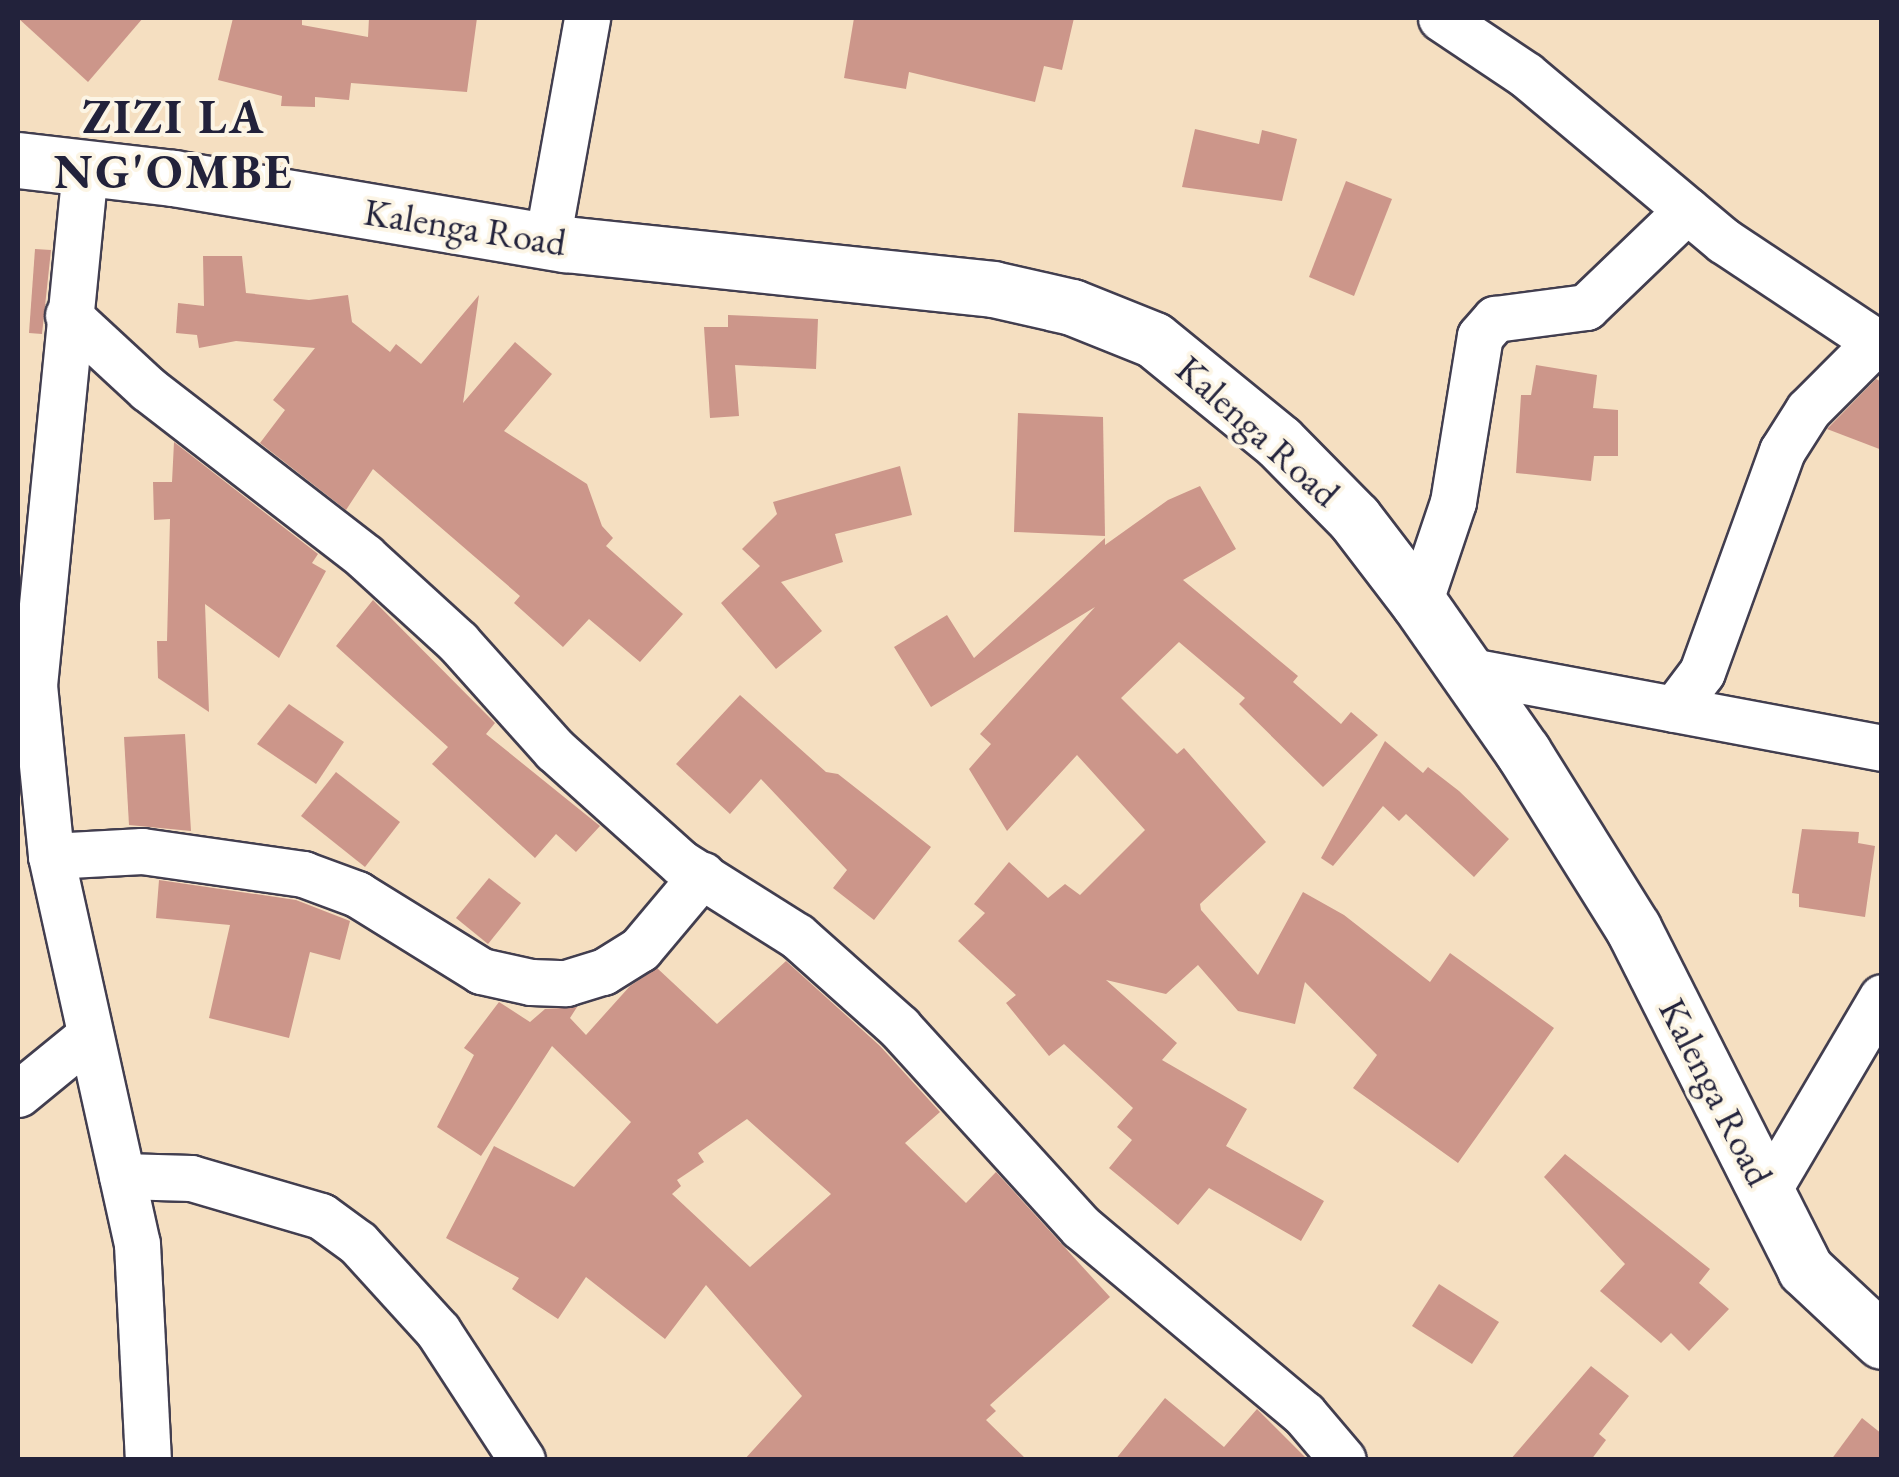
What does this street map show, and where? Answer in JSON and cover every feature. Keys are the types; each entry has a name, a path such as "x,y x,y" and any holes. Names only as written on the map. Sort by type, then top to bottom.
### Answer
{"main road":[{"name":"Kalenga Road","path":"18,160 546,241 993,289 1072,307 1154,340 1279,442 1354,518 1418,603 1466,670 1633,928 1805,1269 1882,1341"}],"street":[{"path":"546,241 588,18"},
{"path":"1441,18 1526,75 1688,210 1879,344 1808,410 1782,451 1702,672 1674,709"},
{"path":"85,169 34,685 40,848 90,1035 137,1244 148,1460"},
{"path":"1418,603 1453,502 1480,336 1495,319 1586,306 1688,210"},
{"path":"68,315 148,389 365,557 458,642 555,750 702,875 797,936 899,1027 1081,1227 1304,1414 1343,1460"},
{"path":"1466,670 1882,748"},
{"path":"40,848 142,852 304,874 356,894 481,971 531,982 566,983 603,972 640,949 702,875"},
{"path":"1766,1192 1882,998"},
{"path":"18,1094 90,1035"},
{"path":"122,1176 192,1178 321,1216 358,1243 438,1331 522,1460"}],"building":[{"path":"18,18 143,18 88,82"},
{"path":"233,18 302,18 302,25 368,37 369,18 477,18 467,92 351,83 349,100 315,97 315,107 281,106 282,96 218,80"},
{"path":"854,18 1074,18 1062,70 1044,66 1035,102 909,72 906,89 844,78"},
{"path":"1195,129 1259,144 1262,130 1297,139 1282,201 1182,187"},
{"path":"1346,181 1392,199 1354,296 1309,277"},
{"path":"35,249 51,250 42,334 29,333"},
{"path":"203,256 242,256 246,293 309,300 348,295 352,322 390,352 396,344 421,364 479,295 463,403 515,342 552,374 504,431 587,484 602,526 613,538 606,546 683,614 640,662 589,619 563,647 514,603 520,596 373,469 346,510 260,443 285,410 273,400 315,348 236,341 199,348 197,335 176,333 178,303 204,306"},
{"path":"728,315 818,319 816,369 735,365 739,416 710,418 704,327 728,327"},
{"path":"1536,365 1597,375 1593,408 1618,410 1618,456 1594,456 1591,481 1516,473 1521,395 1531,395"},
{"path":"1876,379 1882,382 1882,450 1827,429"},
{"path":"1018,413 1103,417 1105,536 1014,532"},
{"path":"174,442 318,554 312,563 326,571 279,658 205,604 209,712 158,678 157,641 167,641 170,519 154,520 153,482 172,482"},
{"path":"900,466 912,515 835,534 843,562 781,582 822,631 776,669 721,603 760,566 742,549 777,514 773,502"},
{"path":"1200,486 1236,549 1183,580 1298,676 1293,682 1341,724 1351,712 1378,735 1323,787 1239,704 1245,698 1179,642 1121,698 1177,754 1184,748 1266,842 1200,904 1201,910 1258,975 1303,892 1344,915 1430,982 1450,953 1554,1028 1458,1163 1353,1088 1377,1055 1305,982 1295,1024 1238,1011 1198,965 1166,994 1106,980 1177,1043 1162,1060 1247,1109 1226,1146 1324,1201 1301,1241 1209,1188 1178,1225 1109,1168 1132,1140 1117,1127 1133,1108 1064,1044 1049,1056 1006,1003 1016,995 958,941 985,913 974,904 1009,862 1048,898 1065,884 1080,895 1145,830 1077,755 1007,831 969,769 991,744 980,734 1095,607 931,707 894,647 947,615 974,658 1105,538 1105,545 1168,500"},
{"path":"373,600 495,723 486,734 600,826 576,852 556,834 535,858 432,764 448,747 336,646"},
{"path":"740,695 826,772 838,774 931,847 874,920 833,888 847,870 761,779 730,814 676,764"},
{"path":"289,704 344,742 316,784 257,744"},
{"path":"185,734 191,831 129,825 124,737"},
{"path":"1385,741 1423,773 1428,767 1459,791 1509,839 1474,877 1406,814 1399,821 1383,806 1333,866 1321,858"},
{"path":"336,772 400,822 365,867 301,816"},
{"path":"1802,829 1859,832 1858,843 1875,846 1865,917 1799,907 1799,894 1792,893"},
{"path":"489,878 521,903 488,944 456,918"},
{"path":"159,880 296,900 350,921 340,960 310,952 289,1038 209,1018 230,925 156,918"},
{"path":"786,961 880,1046 940,1112 905,1143 966,1203 996,1172 1110,1297 990,1405 996,1411 986,1420 1027,1460 744,1460 802,1396 706,1285 665,1339 586,1277 558,1319 512,1289 519,1278 446,1238 494,1146 574,1187 631,1122 552,1046 481,1156 437,1127 474,1055 464,1048 499,1002 530,1022 545,1009 577,1007 570,1018 586,1035 630,986 657,968 717,1024","holes":["747,1119 831,1194 750,1267 672,1194 681,1186 677,1180 704,1162 698,1153"]},
{"path":"1565,1154 1710,1269 1699,1283 1729,1309 1689,1351 1671,1333 1661,1343 1600,1291 1625,1264 1544,1177"},
{"path":"1439,1284 1499,1322 1472,1364 1412,1326"},
{"path":"1591,1366 1629,1396 1599,1434 1606,1440 1591,1460 1510,1460"},
{"path":"1165,1398 1224,1447 1257,1409 1308,1460 1115,1460"},
{"path":"1862,1418 1882,1434 1882,1460 1831,1460"}],"district":[{"name":"ZIZI LA NG'OMBE","path":"174,144"}]}
